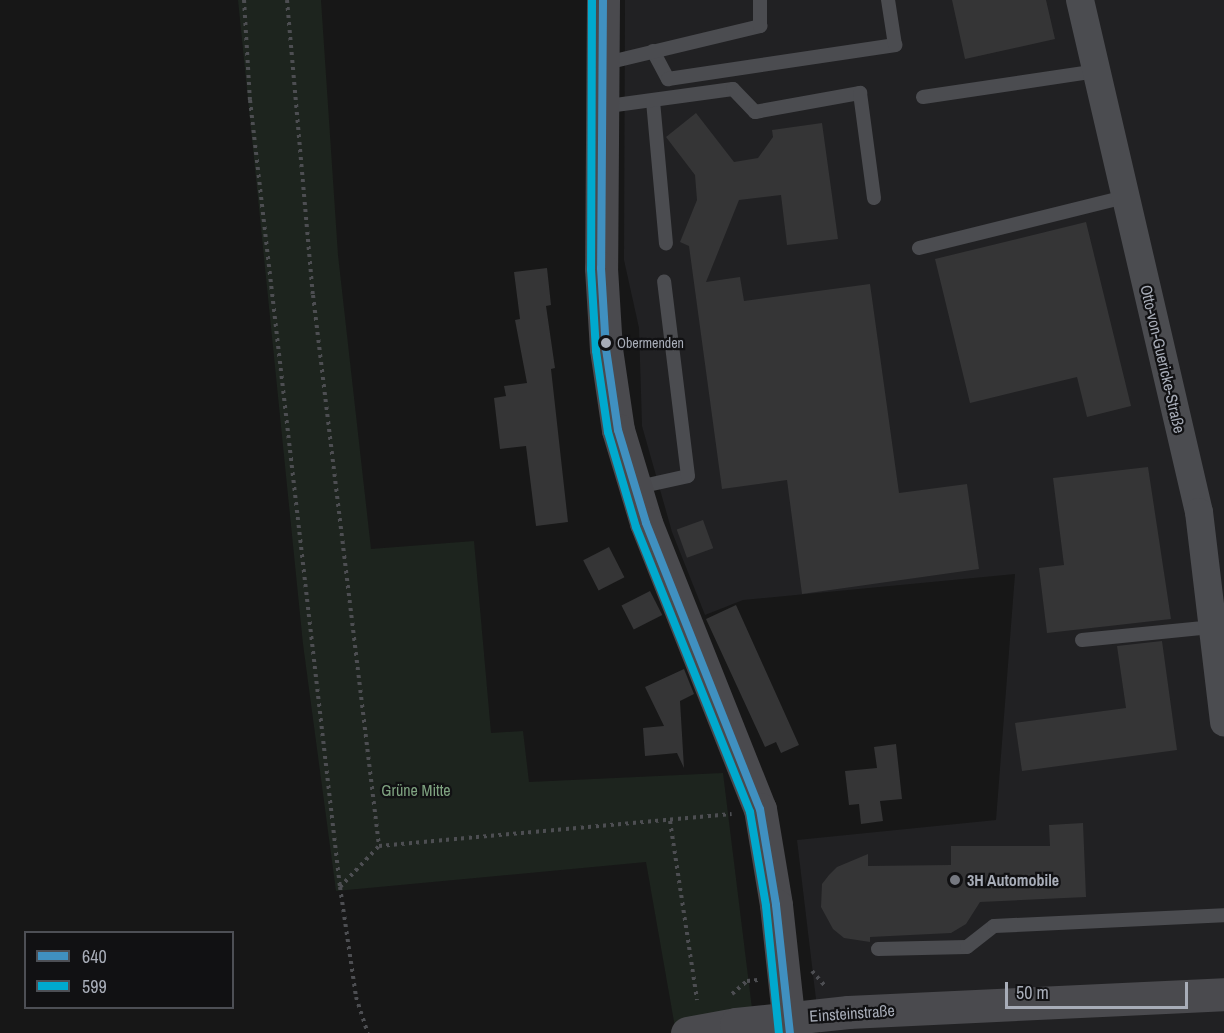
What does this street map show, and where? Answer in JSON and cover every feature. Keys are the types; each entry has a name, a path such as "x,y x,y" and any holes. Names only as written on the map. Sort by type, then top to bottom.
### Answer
{"street":[{"path":"603,0 601,268 606,349 618,430 634,488 759,809 776,905 789,1025"},
{"name":"Otto-von-Guericke-Straße","path":"1080,0 1125,197 1211,510 1213,627 1224,723"},
{"name":"Einsteinstraße","path":"687,1033 789,1025 916,1009 1224,994"},
{"name":"Einsteinstraße","path":"876,1033 916,1009"}],"lane":[{"path":"602,64 760,26 760,0"},
{"path":"653,51 668,79 895,45 888,0"},
{"path":"923,97 1096,71"},
{"path":"602,107 733,89 755,112 860,93 874,198"},
{"path":"653,101 666,243"},
{"path":"919,248 1125,197"},
{"path":"634,488 688,476 664,281"},
{"path":"1082,640 1213,627"},
{"path":"878,949 967,947 994,926 1224,915"}],"path":[{"path":"244,0 251,112 340,887 356,997 368,1033"},
{"path":"287,0 313,295 379,846"},
{"path":"340,887 379,846 670,821 759,809"},
{"path":"670,821 697,1000"}],"shaded area":[{"path":"625,0 1224,0 1224,1033 820,1033 797,840 996,820 1015,574 743,600 705,615 672,532 642,426 639,328 624,260"}],"green space":[{"name":"Grüne Mitte","path":"238,0 321,0 338,255 371,549 474,541 491,733 523,731 529,782 723,773 755,1033 676,1033 646,862 336,891 303,644"}],"building":[{"path":"952,0 1046,0 1055,39 965,59"},
{"path":"696,113 734,162 758,158 773,137 772,130 822,123 838,239 787,245 781,195 739,200 706,282 740,277 744,301 870,284 899,493 967,484 979,569 802,594 787,480 722,489 689,246 680,242 697,200 695,175 666,137"},
{"path":"1086,222 1131,406 1087,417 1077,377 970,403 935,259"},
{"path":"547,268 551,305 546,306 555,368 551,369 568,522 536,526 526,446 500,449 494,398 506,396 504,386 527,383 515,320 520,319 514,272"},
{"path":"1148,467 1171,619 1047,633 1039,568 1064,565 1053,478"},
{"path":"703,520 713,548 687,558 677,530"},
{"path":"609,547 624,577 599,590 583,560"},
{"path":"650,591 662,615 634,630 621,606"},
{"path":"736,605 799,745 781,753 776,742 765,747 706,619"},
{"path":"1162,641 1177,750 1022,771 1015,723 1126,708 1117,646"},
{"path":"684,669 694,694 680,701 684,768 677,753 645,756 643,728 664,726 645,687"},
{"path":"896,744 902,799 880,801 883,821 861,824 859,804 849,805 845,771 877,768 874,747"},
{"name":"3H Automobile","path":"1083,823 1086,897 980,902 966,924 951,933 870,937 870,942 844,938 833,929 821,907 822,884 829,875 837,867 868,854 868,866 951,865 951,846 1050,846 1049,825"}],"transit line":[{"name":"599","path":"592,0 591,269 596,351 608,432 636,527 750,812 766,906 779,1033"},
{"name":"640","path":"603,0 601,268 606,349 618,430 646,523 760,809 776,905 790,1033"}],"place":[{"name":"Obermenden","path":"606,343"},
{"name":"3H Automobile","path":"955,880"}]}
